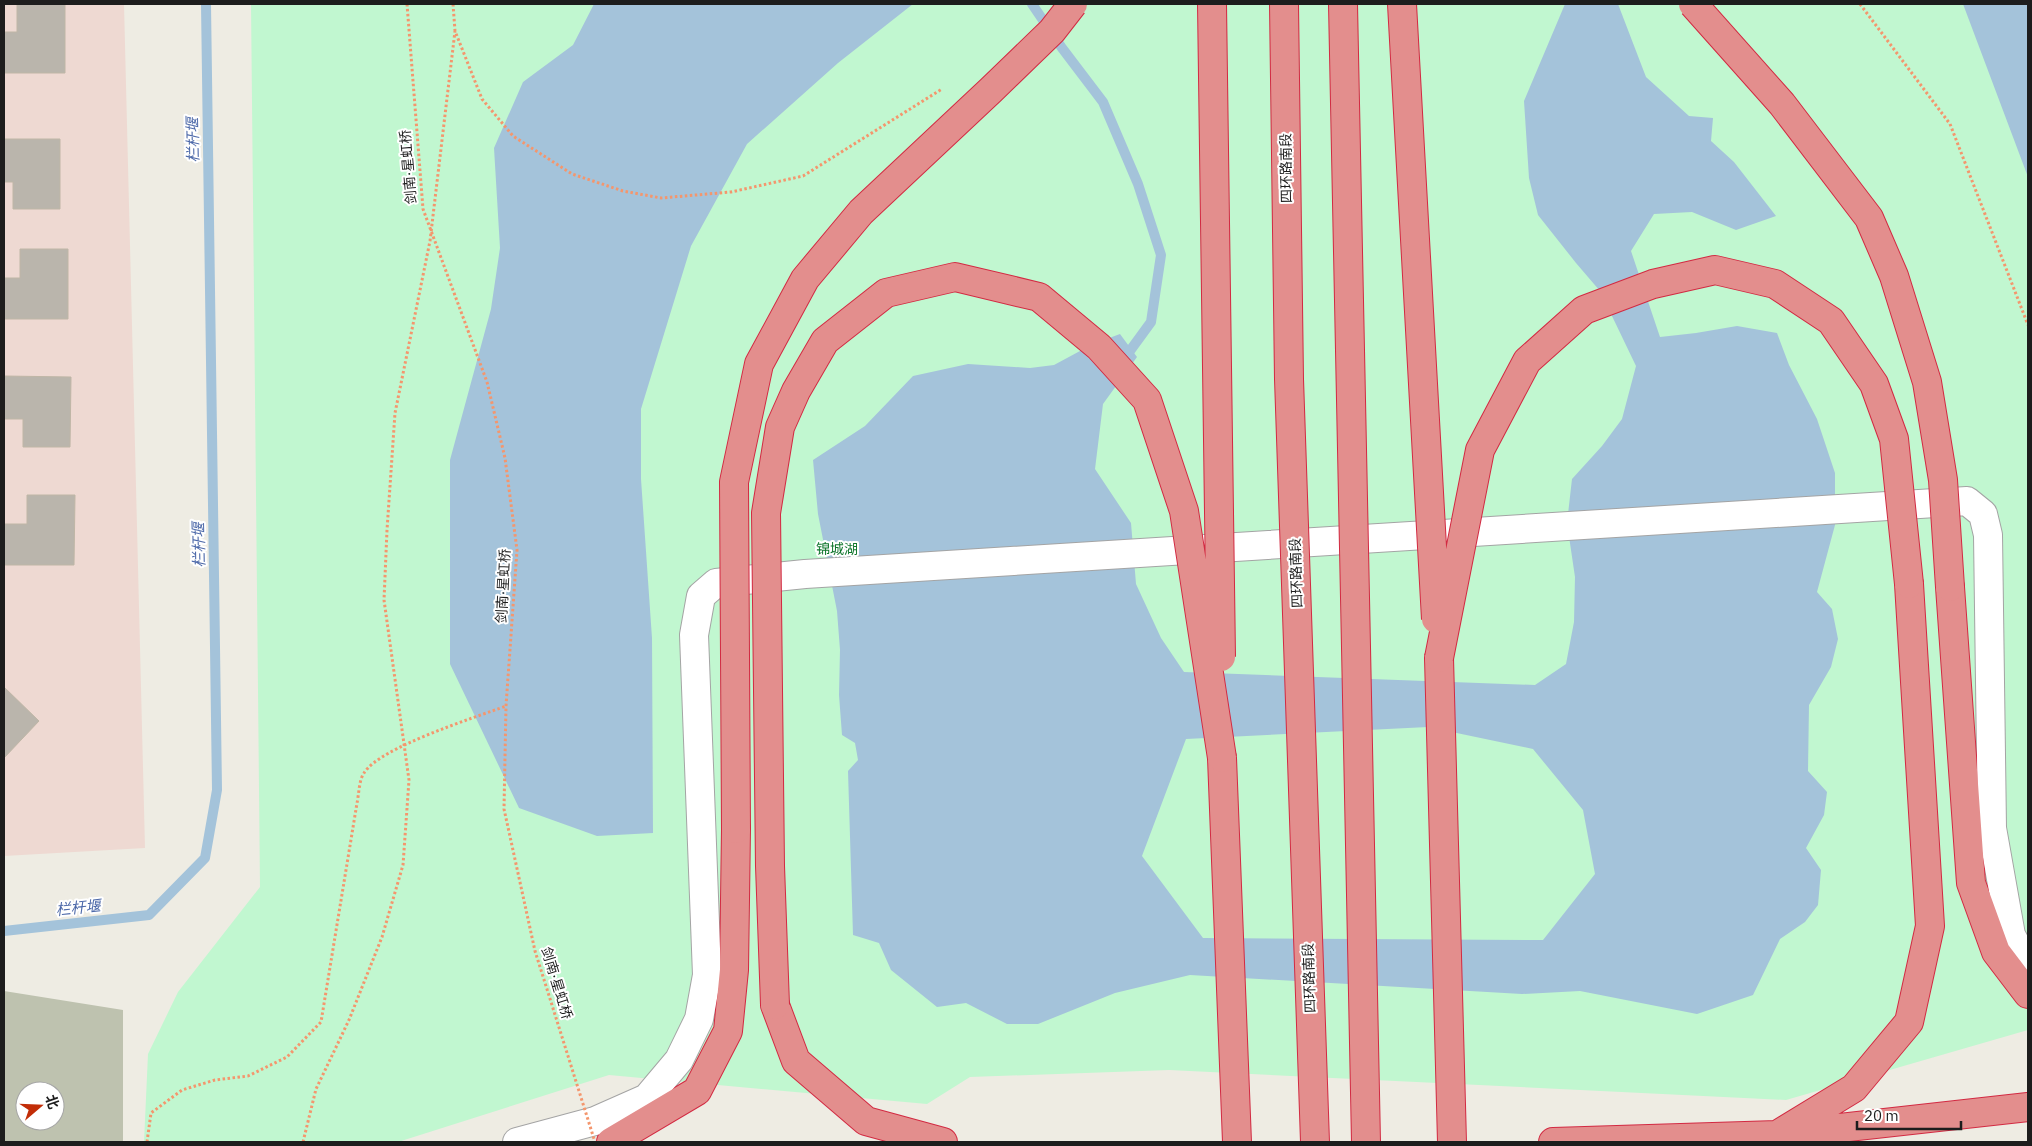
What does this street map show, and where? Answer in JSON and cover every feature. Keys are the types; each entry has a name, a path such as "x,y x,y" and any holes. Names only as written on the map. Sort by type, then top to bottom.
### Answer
{"highway":[{"path":"611,1142 697,1091 728,1031 734,970 736,829 734,482 759,364 805,279 861,212 998,84 1052,31 1073,4"},
{"path":"1212,4 1222,758 1237,1142"},
{"name":"四环路南段","path":"1284,4 1289,379 1315,1142"},
{"path":"1343,4 1366,1142"},
{"path":"1402,4 1439,658 1452,1142"},
{"path":"1693,4 1782,104 1869,218 1894,276 1927,382 1943,480 1971,883 1996,952 2028,994"},
{"path":"1439,658 1480,450 1527,361 1584,310 1653,284 1715,270 1775,284 1831,322 1874,384 1894,439 1909,584 1930,926 1909,1022 1854,1088 1777,1135"},
{"path":"942,1142 866,1121 796,1060 775,1005 770,866 766,513 780,427 796,392 825,342 886,293 955,277 1039,297 1100,347 1147,400 1184,511 1222,758"},
{"path":"1553,1142 1777,1135 2028,1107"}],"street":[{"path":"517,1142 595,1122 647,1098 679,1060 699,1019 707,975 694,635 701,596 716,583 805,574 1967,501 1983,514 1988,535 1992,828 2011,936 2028,967"}],"path":[{"name":"剑南·星虹桥","path":"407,4 423,209 486,382 505,458 517,550 506,706 504,809 535,951 595,1142"},
{"path":"303,1142 316,1089 349,1020 382,937 403,864 408,780 384,600 387,530 395,413 430,241 455,31 453,4"},
{"path":"1860,4 1950,124 2028,325"},
{"path":"455,31 482,99 513,136 572,174 623,191 661,198 731,192 803,176 948,86"},
{"path":"147,1142 152,1113 182,1090 215,1080 248,1076 287,1057 321,1022 356,803 363,774 380,756 406,744 506,706"}],"shaded area":[{"path":"4,4 124,4 145,848 4,856"},
{"path":"4,991 123,1010 123,1142 4,1142"}],"green space":[{"name":"锦城湖","path":"251,4 2028,4 2028,1030 1786,1100 1169,1070 970,1077 927,1104 609,1075 398,1142 144,1142 148,1054 178,992 260,887"}],"water":[{"path":"594,4 913,4 838,63 747,144 691,246 641,409 641,479 652,638 653,833 597,836 519,808 450,664 450,460 491,309 500,248 494,148 523,82 573,45"},
{"path":"1565,4 1618,4 1646,77 1689,116 1713,118 1711,141 1734,162 1776,216 1736,230 1692,212 1654,214 1631,251 1660,337 1737,326 1777,333 1789,365 1817,419 1835,473 1835,525 1817,592 1832,609 1838,639 1831,667 1809,705 1808,771 1827,792 1824,815 1806,848 1821,870 1818,905 1805,922 1780,939 1753,995 1697,1014 1580,991 1522,994 1190,975 1115,993 1038,1024 1007,1024 966,1003 937,1007 891,970 879,943 853,935 848,771 858,760 855,743 842,735 837,611 818,514 813,460 865,426 913,376 968,364 1030,368 1054,365 1093,344 1120,334 1137,357 1103,404 1095,469 1131,523 1136,584 1161,638 1184,672 1535,685 1566,664 1574,622 1575,577 1567,523 1572,479 1602,446 1622,419 1636,366 1600,291 1538,215 1529,178 1524,101","holes":["1428,727 1533,749 1583,810 1595,874 1543,940 1203,938 1142,856 1186,739"]},
{"path":"1963,4 2028,4 2028,177"}],"building":[{"path":"17,4 65,4 65,73 4,73 4,32 17,32"},
{"path":"4,139 60,139 60,209 13,209 13,182 4,182"},
{"path":"20,249 68,249 68,319 4,319 4,278 20,278"},
{"path":"4,376 71,377 70,447 23,447 23,419 4,419"},
{"path":"27,495 75,495 74,565 4,565 4,524 27,524"},
{"path":"4,687 39,721 4,758"}],"waterway":[{"name":"栏杆堰","path":"4,931 149,915 205,858 217,790 206,4"},
{"path":"1032,4 1062,48 1103,102 1138,184 1161,255 1151,322 1124,359"}]}
